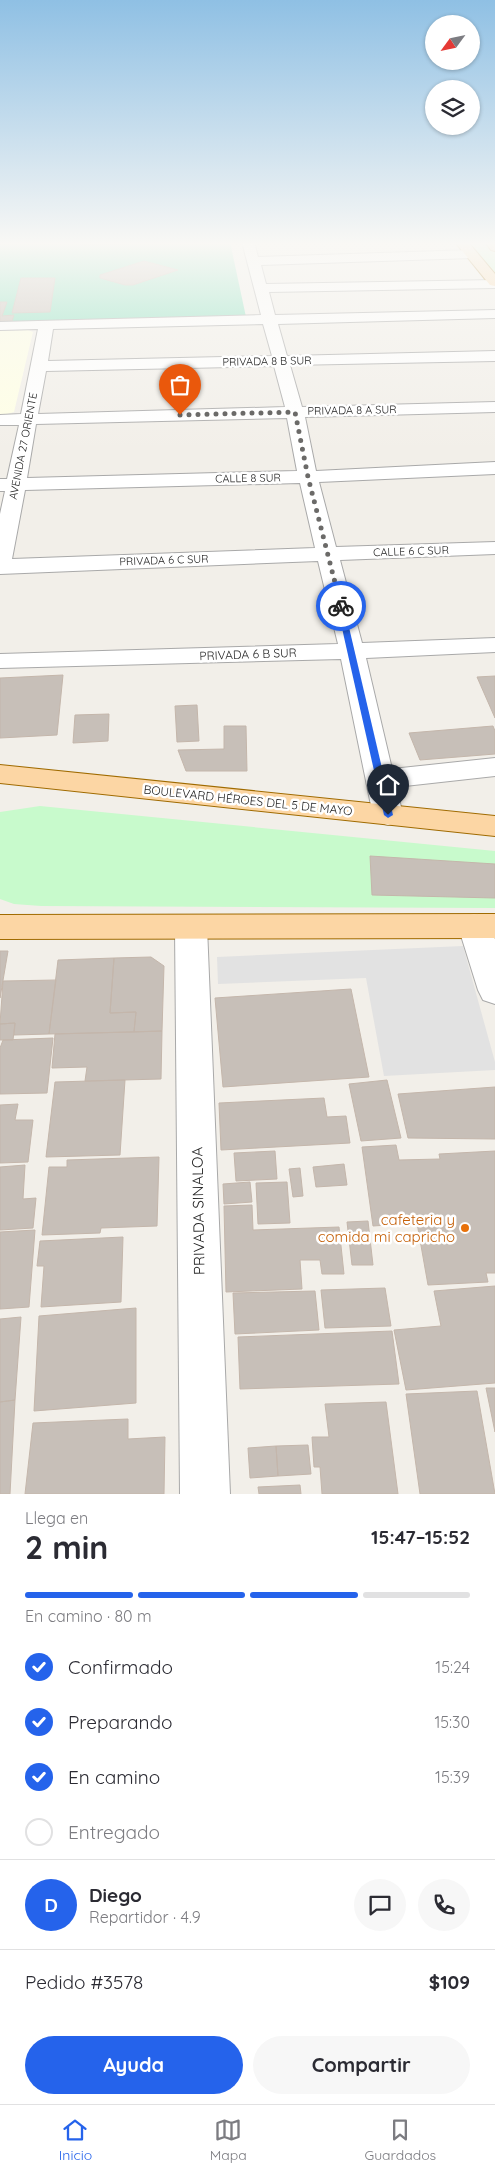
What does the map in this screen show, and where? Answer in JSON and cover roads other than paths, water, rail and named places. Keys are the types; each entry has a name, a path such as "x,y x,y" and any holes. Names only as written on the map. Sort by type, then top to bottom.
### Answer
{"main road":[{"name":"BOULEVARD HÉROES DEL 5 DE MAYO","path":"0,774 495,826"},
{"path":"0,927 484,926"}],"street":[{"path":"268,312 295,412 308,477 352,651 382,779 388,815"},
{"path":"0,326 495,314"},
{"name":"AVENIDA 27 ORIENTE","path":"0,566 8,484 28,420 47,324"},
{"name":"PRIVADA 8 B SUR","path":"38,366 495,356"},
{"name":"PRIVADA 8 A SUR","path":"0,420 495,407"},
{"name":"CALLE 8 SUR","path":"8,484 308,477 495,468"},
{"name":"CALLE 6 C SUR","path":"327,554 495,548"},
{"name":"PRIVADA 6 C SUR","path":"0,566 327,554"},
{"name":"PRIVADA 6 B SUR","path":"0,661 352,651 495,644"},
{"path":"382,779 495,767"},
{"path":"484,926 495,990"},
{"name":"PRIVADA SINALOA","path":"191,927 205,1494"}],"place":[{"name":"cafeteria y comida mi capricho","path":"465,1228"}]}
